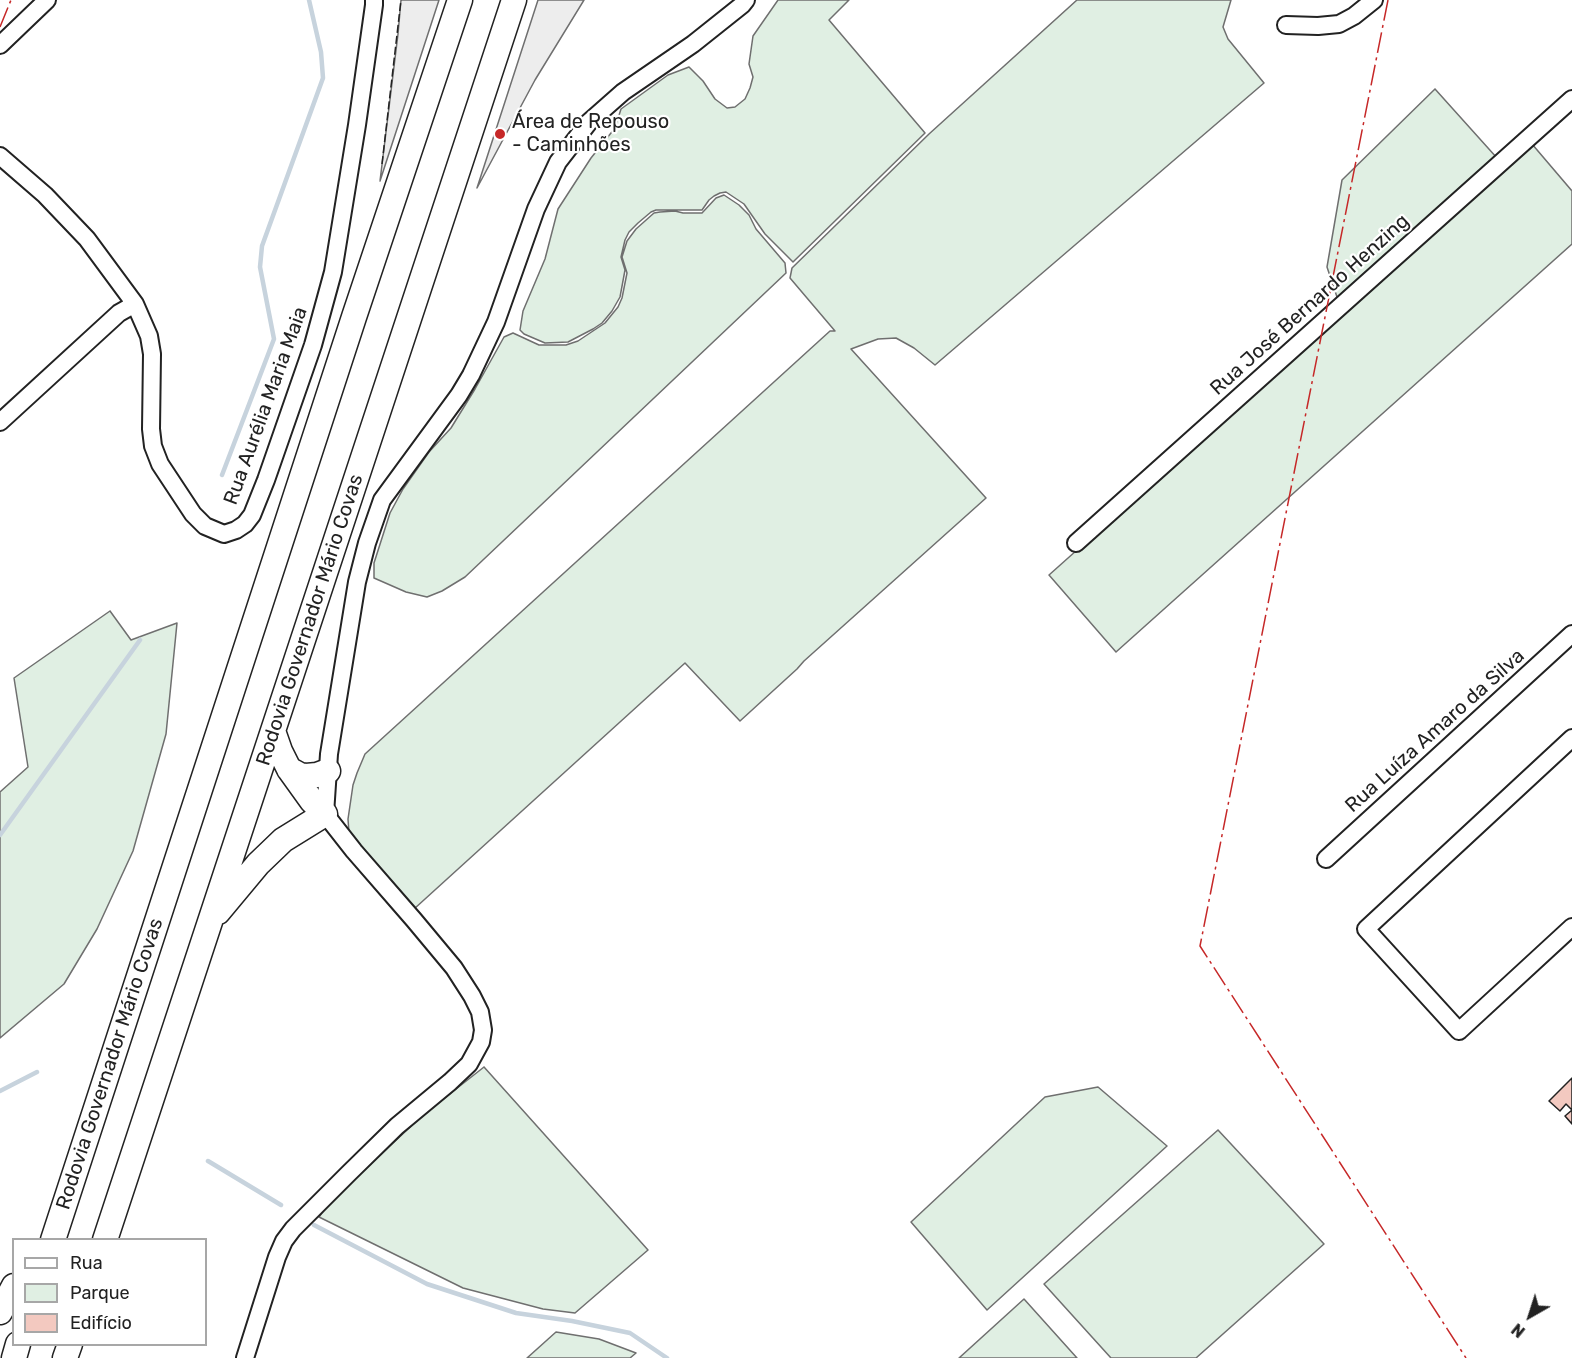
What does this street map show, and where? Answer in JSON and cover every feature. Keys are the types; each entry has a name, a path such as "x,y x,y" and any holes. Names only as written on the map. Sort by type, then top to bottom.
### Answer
{"highway":[{"name":"Rodovia Governador Mário Covas","path":"53,1238 350,328 460,0"},
{"name":"Rodovia Governador Mário Covas","path":"105,1238 514,0"},
{"path":"210,920 258,864 283,840 325,814 299,786 280,751 273,731"},
{"path":"289,770 306,776 328,771"},
{"path":"36,1238 87,1136"},
{"path":"0,1312 12,1290"}],"street":[{"path":"0,45 47,0"},
{"name":"Rua Aurélia Maria Maia","path":"0,156 45,195 81,231 135,304 149,336 152,354 151,429 153,446 160,464 193,514 205,525 224,534 236,530 252,515 266,480 313,345 333,272 357,126 374,0"},
{"path":"245,1358 277,1257 288,1235 397,1126 463,1070 482,1042 480,1011 454,968 325,814 330,745 357,582 367,543 382,500 459,395 471,375 496,322 536,209 558,162 589,122 623,92 693,44 746,0"},
{"path":"1286,25 1339,24 1354,16 1374,0"},
{"name":"Rua José Bernardo Henzing","path":"1076,543 1572,99"},
{"path":"0,422 119,313 135,304"},
{"name":"Rua Luíza Amaro da Silva","path":"1326,859 1572,634"},
{"path":"1572,738 1366,929 1459,1031 1572,927"}],"green space":[{"path":"778,0 849,0 829,20 925,133 793,262 765,234 744,204 726,192 714,196 702,210 656,210 638,223 625,240 621,257 625,270 620,297 602,323 568,342 545,343 524,334 520,330 523,311 545,259 558,209 591,158 615,128 621,109 668,75 689,67 703,81 715,99 727,108 735,107 745,99 753,77 749,64 753,36"},
{"path":"1077,0 1231,0 1223,27 1228,39 1264,83 935,365 914,348 896,338 878,339 851,349 986,498 740,721 685,663 414,909 349,833 348,819 353,785 365,754 830,331 835,331 790,278 792,268 929,134"},
{"path":"1435,89 1497,158 1339,303 1327,267 1342,180"},
{"path":"1532,144 1572,191 1572,244 1116,652 1049,575"},
{"path":"724,195 749,215 756,229 785,263 786,273 465,577 427,597 406,592 374,578 374,563 390,513 403,489 429,452 451,428 504,337 513,333 539,345 566,345 578,341 605,323 618,307 627,273 622,257 627,241 636,229 654,213 675,211 702,213 716,198"},
{"path":"110,611 131,640 177,623 166,734 133,851 97,929 64,984 0,1038 0,792 28,767 14,678"},
{"path":"484,1067 648,1250 575,1313 543,1309 463,1288 319,1217 330,1202 423,1115"},
{"path":"1098,1087 1167,1146 987,1310 911,1222 1045,1097"},
{"path":"1218,1130 1324,1244 1196,1358 1111,1358 1044,1284"},
{"path":"1024,1299 1077,1358 959,1358"},
{"path":"556,1332 599,1339 636,1353 630,1358 527,1358"}],"shaded area":[{"path":"401,0 439,0 380,181 398,34"},
{"name":"Área de Repouso - Caminhões","path":"538,0 584,0 535,80 477,188"}],"building":[{"path":"1572,1078 1572,1110 1566,1104 1560,1111 1549,1101"},
{"path":"1572,1110 1572,1124 1565,1116"}],"waterway":[{"path":"222,475 274,339 260,267 262,246 323,78 321,52 309,0"},
{"path":"0,835 140,640"},
{"path":"0,1091 37,1072"},
{"path":"208,1161 281,1205"},
{"path":"314,1225 427,1284 516,1313 630,1333 667,1358"}],"fence":[{"path":"382,164 401,0"}],"power":[{"path":"0,27 11,0"},
{"path":"1388,0 1200,946 1466,1358"}],"place":[{"name":"Área de Repouso - Caminhões","path":"500,134"}]}
